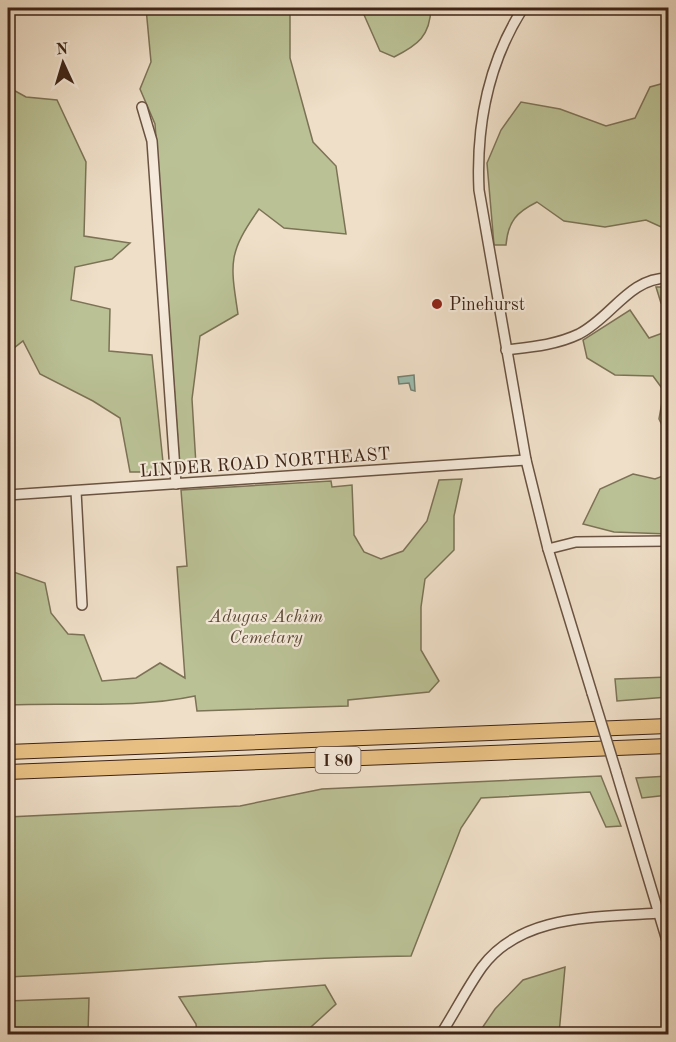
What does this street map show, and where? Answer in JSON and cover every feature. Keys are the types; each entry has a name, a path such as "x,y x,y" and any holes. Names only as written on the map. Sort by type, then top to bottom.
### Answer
{"highway":[{"name":"I 80","path":"8,752 669,726"},
{"name":"I 80","path":"8,772 669,746"}],"street":[{"path":"523,8 503,44 489,83 479,146 479,190 526,459 548,549 657,913 669,944"},
{"path":"142,107 152,141 176,484"},
{"path":"506,350 552,343 579,334 602,319 634,288 650,280 669,278"},
{"name":"LINDER ROAD NORTHEAST","path":"8,495 526,459"},
{"path":"76,492 82,605"},
{"path":"548,549 576,542 669,541"},
{"path":"441,1035 483,966 513,940 554,923 657,913"}],"green space":[{"path":"146,8 290,8 290,58 313,142 336,166 346,234 284,228 259,209 242,237 234,258 233,270 238,314 200,336 192,399 196,465 180,470 155,124 140,89 151,62"},
{"path":"361,8 431,8 425,33 416,44 394,57 380,51"},
{"path":"668,82 668,230 646,220 605,227 564,221 537,202 519,214 511,223 506,245 494,245 487,163 501,130 521,102 560,109 606,126 635,118 650,87"},
{"path":"8,87 26,97 57,100 86,162 84,236 130,243 112,259 75,267 71,300 110,309 109,351 152,355 164,472 130,472 120,418 93,401 40,374 23,341 9,352 8,377"},
{"path":"656,287 668,287 668,310 661,303"},
{"path":"630,310 649,338 668,331 668,438 659,419 664,391 653,376 615,375 587,358 583,340"},
{"path":"633,474 655,479 668,474 668,534 614,532 583,524 600,489"},
{"name":"Adugas Achim Cemetary","path":"462,479 454,516 454,550 425,579 421,607 421,650 439,681 429,692 348,700 348,706 197,711 195,696 125,704 8,705 8,570 45,583 51,613 68,634 84,635 102,681 136,678 160,663 185,678 177,567 187,566 181,490 331,481 332,487 352,485 354,535 364,552 381,559 403,551 427,521 439,480"},
{"path":"668,677 668,697 617,701 615,679"},
{"path":"601,776 621,826 606,827 590,792 481,798 461,828 411,956 310,959 8,977 8,817 240,806 322,789"},
{"path":"668,776 668,795 642,798 636,778"},
{"path":"565,967 559,1034 478,1034 495,1009 523,980"},
{"path":"325,985 336,1004 311,1027 308,1034 197,1034 196,1024 179,997"},
{"path":"89,998 88,1034 8,1034 8,1001"}],"shaded area":[{"path":"414,375 415,391 411,390 409,383 399,384 398,377"}],"place":[{"name":"Pinehurst","path":"437,304"}]}
